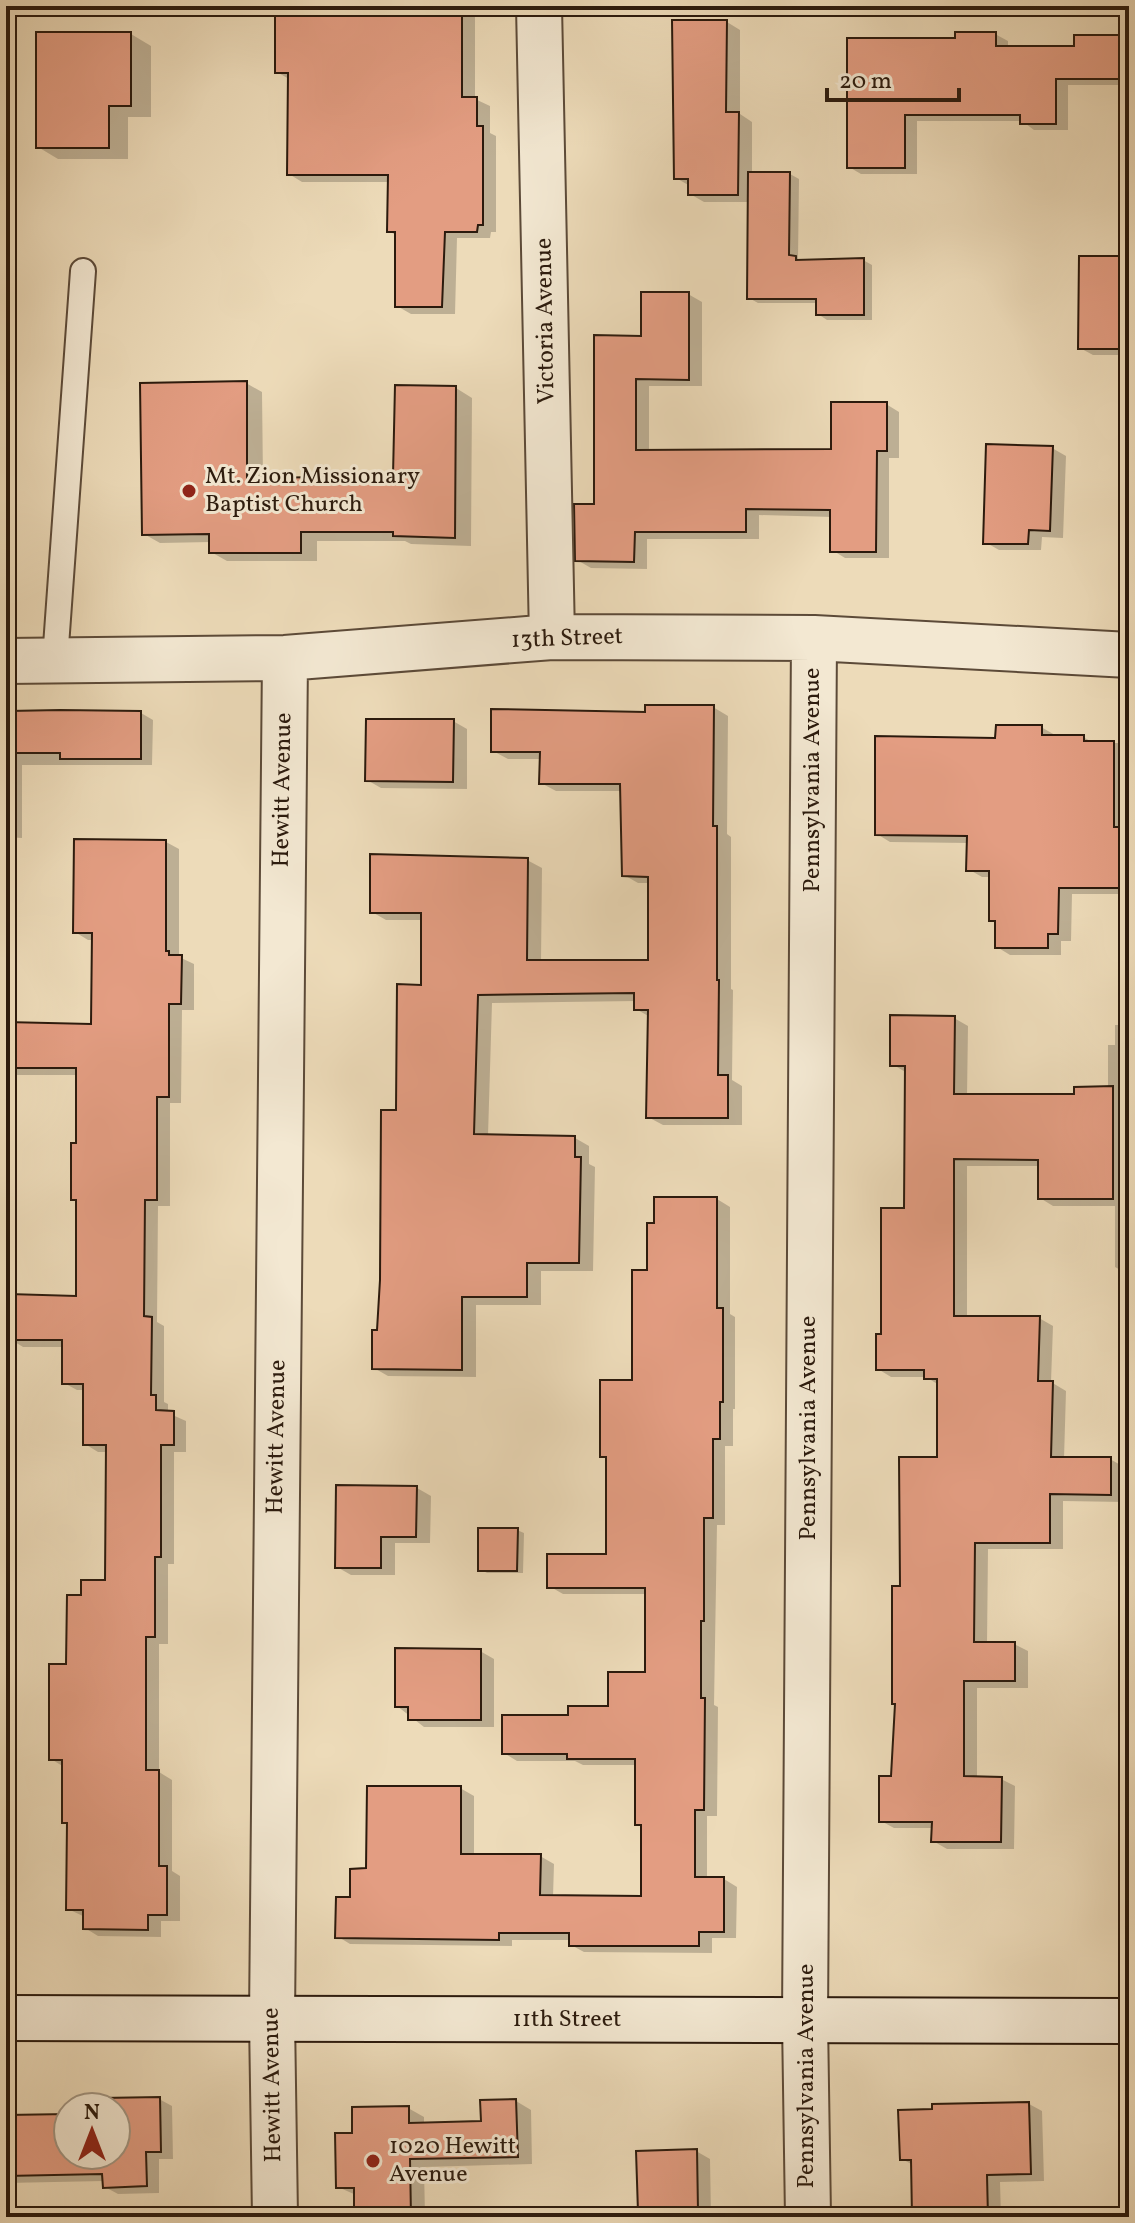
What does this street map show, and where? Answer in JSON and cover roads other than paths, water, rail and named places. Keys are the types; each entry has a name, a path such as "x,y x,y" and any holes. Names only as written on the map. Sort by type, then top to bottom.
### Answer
{"street":[{"name":"Victoria Avenue","path":"539,6 552,637"},
{"name":"13th Street","path":"6,661 285,658 552,637 814,638 1129,655"},
{"name":"Pennsylvania Avenue","path":"808,2217 805,2021 814,638"},
{"name":"Hewitt Avenue","path":"275,2217 272,2019 285,658"},
{"name":"11th Street","path":"6,2018 1129,2021"}],"lane":[{"path":"55,660 83,271"}],"place":[{"name":"Mt. Zion Missionary Baptist Church","path":"189,491"},
{"name":"1020 Hewitt Avenue","path":"373,2161"}]}
